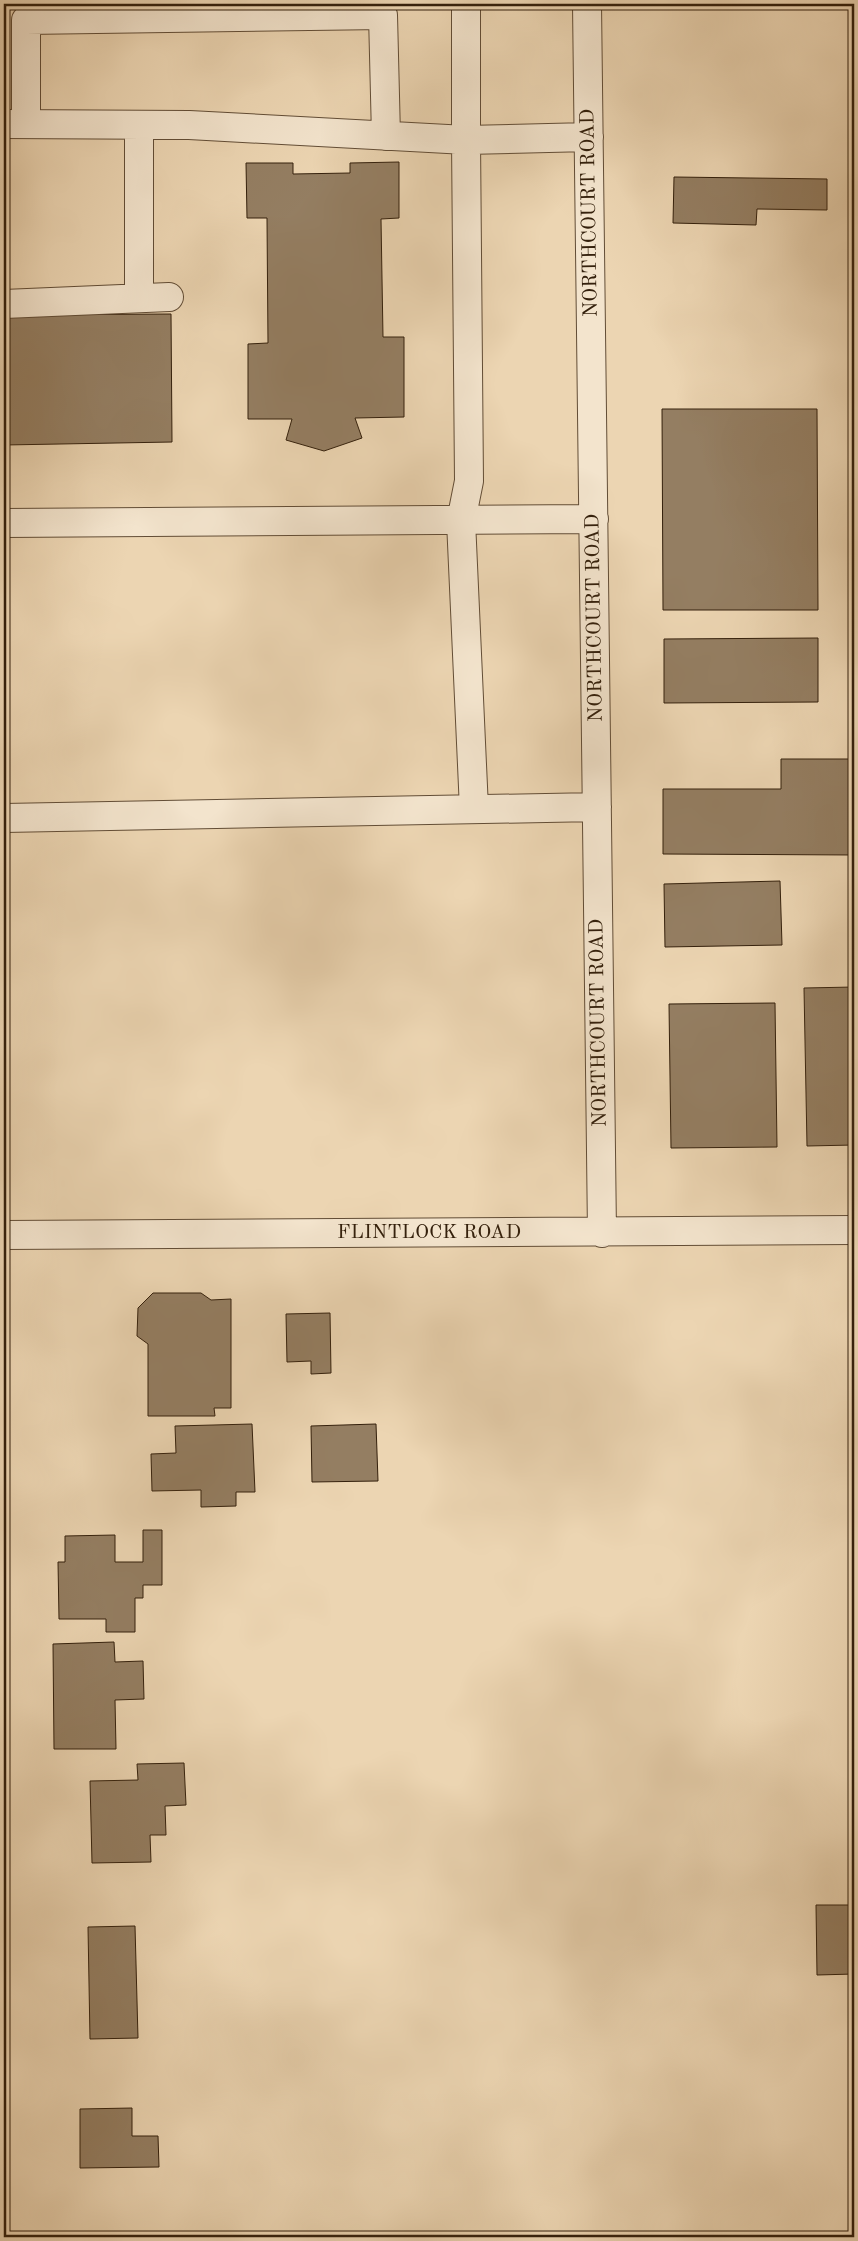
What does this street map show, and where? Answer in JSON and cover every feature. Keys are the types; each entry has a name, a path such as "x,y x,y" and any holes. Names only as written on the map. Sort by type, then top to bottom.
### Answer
{"street":[{"path":"466,4 469,482 461,521 474,809"},
{"name":"NORTHCOURT ROAD","path":"588,4 602,1233"},
{"path":"386,136 383,15 26,20 15,124 190,125 386,136 466,140 589,137"},
{"path":"139,125 139,298"},
{"path":"4,304 169,297"},
{"path":"4,523 594,519"},
{"path":"4,818 597,807"},
{"name":"FLINTLOCK ROAD","path":"4,1235 602,1233 854,1230"}],"building":[{"path":"399,162 399,218 381,219 383,337 404,337 404,417 355,418 362,438 324,451 286,440 292,419 248,419 248,344 268,343 267,218 247,218 246,163 293,163 293,174 350,173 350,163"},
{"path":"674,177 827,179 827,210 757,209 756,225 673,223"},
{"path":"171,314 172,442 4,445 4,315"},
{"path":"662,409 817,409 818,610 663,610"},
{"path":"818,638 818,702 664,703 664,639"},
{"path":"781,759 854,759 854,855 663,854 663,789 781,789"},
{"path":"780,881 782,945 665,947 664,884"},
{"path":"854,987 854,1145 807,1146 804,988"},
{"path":"775,1003 777,1147 671,1148 669,1004"},
{"path":"153,1293 201,1293 211,1300 231,1299 231,1408 214,1408 215,1416 148,1416 148,1344 137,1336 138,1308"},
{"path":"330,1313 331,1373 311,1374 311,1361 287,1362 286,1314"},
{"path":"252,1424 255,1492 236,1492 236,1506 201,1507 201,1490 152,1491 151,1454 176,1453 175,1426"},
{"path":"376,1424 378,1481 312,1482 311,1426"},
{"path":"143,1530 162,1530 162,1585 143,1585 143,1598 135,1598 135,1632 106,1632 106,1619 59,1619 58,1562 65,1562 65,1536 115,1535 115,1562 143,1562"},
{"path":"114,1642 115,1662 143,1661 144,1699 115,1700 116,1749 54,1749 53,1644"},
{"path":"184,1763 186,1805 165,1806 166,1835 150,1835 151,1862 92,1863 90,1781 138,1780 137,1764"},
{"path":"816,1905 854,1905 854,1974 817,1975"},
{"path":"135,1926 138,2038 90,2039 88,1927"},
{"path":"132,2108 132,2136 158,2136 159,2167 80,2168 80,2109"},
{"path":"152,2232 152,2237 103,2237 103,2234"}]}
